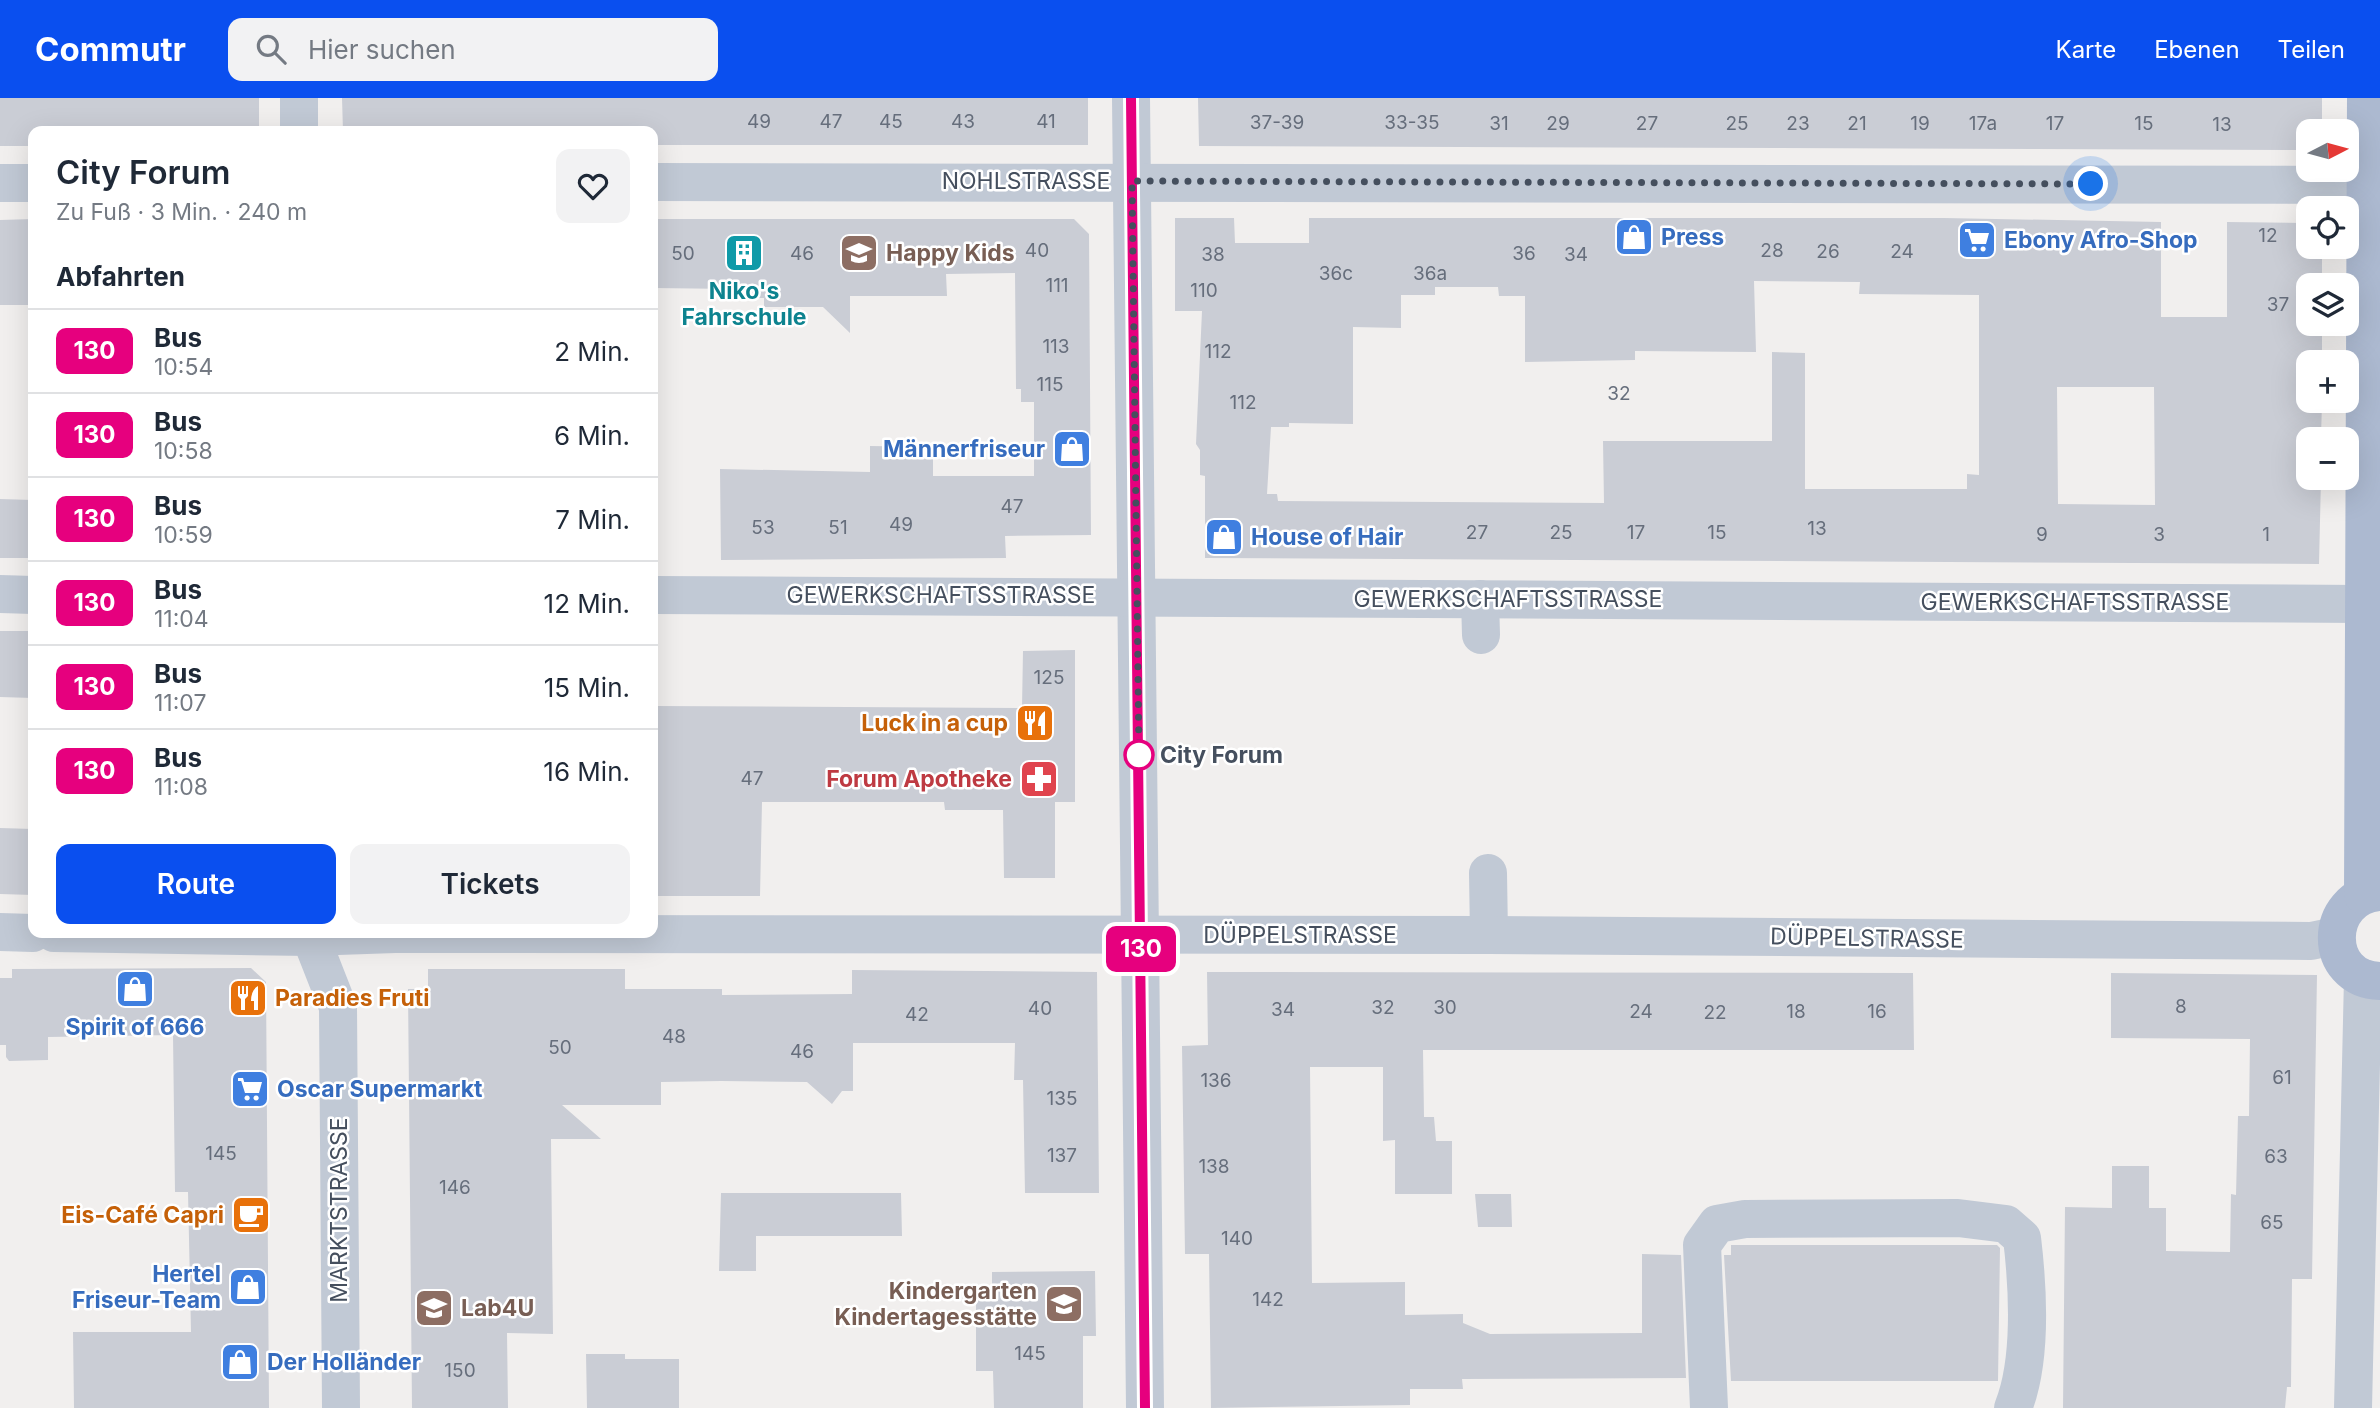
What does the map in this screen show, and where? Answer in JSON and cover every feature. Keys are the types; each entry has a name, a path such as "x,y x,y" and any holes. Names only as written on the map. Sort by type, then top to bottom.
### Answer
{"main road":[{"path":"2366,98 2363,604 2372,894 2343,911 2335,936 2342,962 2371,980"}],"street":[{"path":"299,98 299,126"},
{"path":"1131,98 1145,1408"},
{"name":"NOHLSTRASSE","path":"658,182 2365,185"},
{"path":"0,183 28,183"},
{"path":"0,594 28,594"},
{"name":"GEWERKSCHAFTSSTRASSE","path":"658,594 1137,595 1480,617 2363,604"},
{"path":"1488,873 1489,935"},
{"path":"0,932 28,933"},
{"name":"DÜPPELSTRASSE","path":"658,935 1489,935 2311,941 2335,936"},
{"name":"MARKTSTRASSE","path":"310,938 338,1007 341,1408"},
{"path":"2353,1408 2371,980"},
{"path":"1709,1408 1702,1245 1717,1224 1745,1219 1958,1218 2006,1224 2022,1238 2026,1268 2023,1383 2013,1408"}],"building":[{"path":"0,98 259,98 259,126 28,126 28,146 0,146"},
{"path":"342,98 1088,98 1088,145 658,145 658,126 343,126"},
{"path":"1198,98 2322,98 2322,119 2296,119 2296,150 1199,146"},
{"path":"1175,218 1234,218 1235,243 1309,243 1309,218 1944,218 2161,222 2161,317 2227,317 2227,222 2296,223 2296,259 2322,259 2322,273 2296,273 2296,336 2322,336 2322,350 2296,350 2296,413 2322,413 2321,427 2296,427 2296,490 2321,490 2319,564 1205,558 1205,476 1200,475 1200,450 1196,444 1202,311 1175,311","holes":["1754,281 1860,282 1859,294 1979,295 1979,475 1967,474 1967,489 1805,489 1805,353 1772,352 1772,441 1603,441 1604,503 1278,501 1277,494 1267,494 1271,427 1289,427 1289,423 1353,424 1353,327 1401,328 1401,295 1435,295 1435,287 1498,287 1499,296 1525,296 1525,362 1635,360 1635,351 1756,352","2057,387 2154,387 2155,505 2058,504"]},
{"path":"28,219 28,305 0,305 0,220"},
{"path":"658,219 1074,219 1089,234 1091,535 1005,536 1006,558 721,560 720,469 870,472 870,446 933,447 933,476 1034,476 1034,402 1021,402 1021,389 1016,389 1015,273 946,274 947,296 850,296 850,333 823,307 764,307 764,298 734,298 734,289 658,288"},
{"path":"0,499 28,500 28,558 0,558"},
{"path":"0,631 28,631 28,698 0,697"},
{"path":"1075,650 1075,802 1055,802 1055,878 1004,878 1003,810 945,810 944,802 762,802 760,896 658,896 658,706 1022,708 1023,651"},
{"path":"0,828 28,829 28,895 0,894"},
{"path":"251,968 266,982 269,1408 74,1408 73,1332 191,1332 188,1192 175,1192 173,1035 48,1037 48,1060 9,1061 6,1057 6,1045 0,1045 0,978 12,978 12,969"},
{"path":"428,969 625,969 625,989 722,989 722,995 852,994 852,970 1097,972 1099,1193 1025,1193 1023,1080 1014,1080 1015,1043 853,1043 853,1091 842,1091 832,1104 807,1082 721,1081 661,1082 661,1105 562,1105 601,1139 551,1139 553,1334 507,1333 508,1408 412,1408 408,989 428,989"},
{"path":"1207,972 1913,973 1914,1050 1423,1050 1424,1117 1434,1117 1436,1141 1452,1141 1452,1194 1395,1194 1395,1140 1383,1141 1383,1067 1310,1067 1312,1283 1405,1282 1405,1315 1463,1314 1463,1323 1490,1334 1642,1333 1642,1254 1681,1255 1686,1378 1462,1379 1463,1389 1410,1389 1410,1405 1211,1408 1209,1254 1185,1254 1182,1046 1208,1045"},
{"path":"2111,973 2317,975 2312,1279 2292,1279 2291,1387 2287,1387 2285,1408 2063,1408 2065,1207 2112,1208 2112,1166 2149,1166 2149,1208 2166,1208 2166,1251 2230,1252 2231,1194 2236,1195 2238,1116 2249,1116 2250,1039 2111,1038"},
{"path":"721,1193 901,1193 902,1236 756,1236 756,1271 719,1271"},
{"path":"1475,1194 1511,1194 1512,1227 1478,1227"},
{"path":"1731,1245 1997,1245 2000,1248 1998,1381 1731,1381 1724,1255 1731,1255"},
{"path":"1095,1271 1096,1336 1083,1336 1083,1408 994,1408 993,1371 976,1371 976,1300 992,1300 992,1272"},
{"path":"586,1354 625,1354 625,1359 679,1359 679,1408 587,1408"}],"bus line":[{"name":"130","path":"1131,98 1145,1408"}],"place":[{"name":"Press","path":"1634,237"},
{"name":"Ebony Afro-Shop","path":"1977,240"},
{"name":"Niko's Fahrschule","path":"744,253"},
{"name":"Happy Kids","path":"859,253"},
{"name":"Männerfriseur","path":"1072,449"},
{"name":"House of Hair","path":"1224,537"},
{"name":"Luck in a cup","path":"1035,723"},
{"name":"City Forum","path":"1139,755"},
{"name":"Forum Apotheke","path":"1039,779"},
{"name":"Spirit of 666","path":"135,989"},
{"name":"Paradies Fruti","path":"248,998"},
{"name":"Oscar Supermarkt","path":"250,1089"},
{"name":"Eis-Café Capri","path":"251,1215"},
{"name":"Hertel Friseur-Team","path":"248,1287"},
{"name":"Kindergarten Kindertagesstätte","path":"1064,1304"},
{"name":"Lab4U","path":"434,1308"},
{"name":"Der Holländer","path":"240,1362"}],"route":[{"path":"1139,755 1132,181 2091,184"}]}
